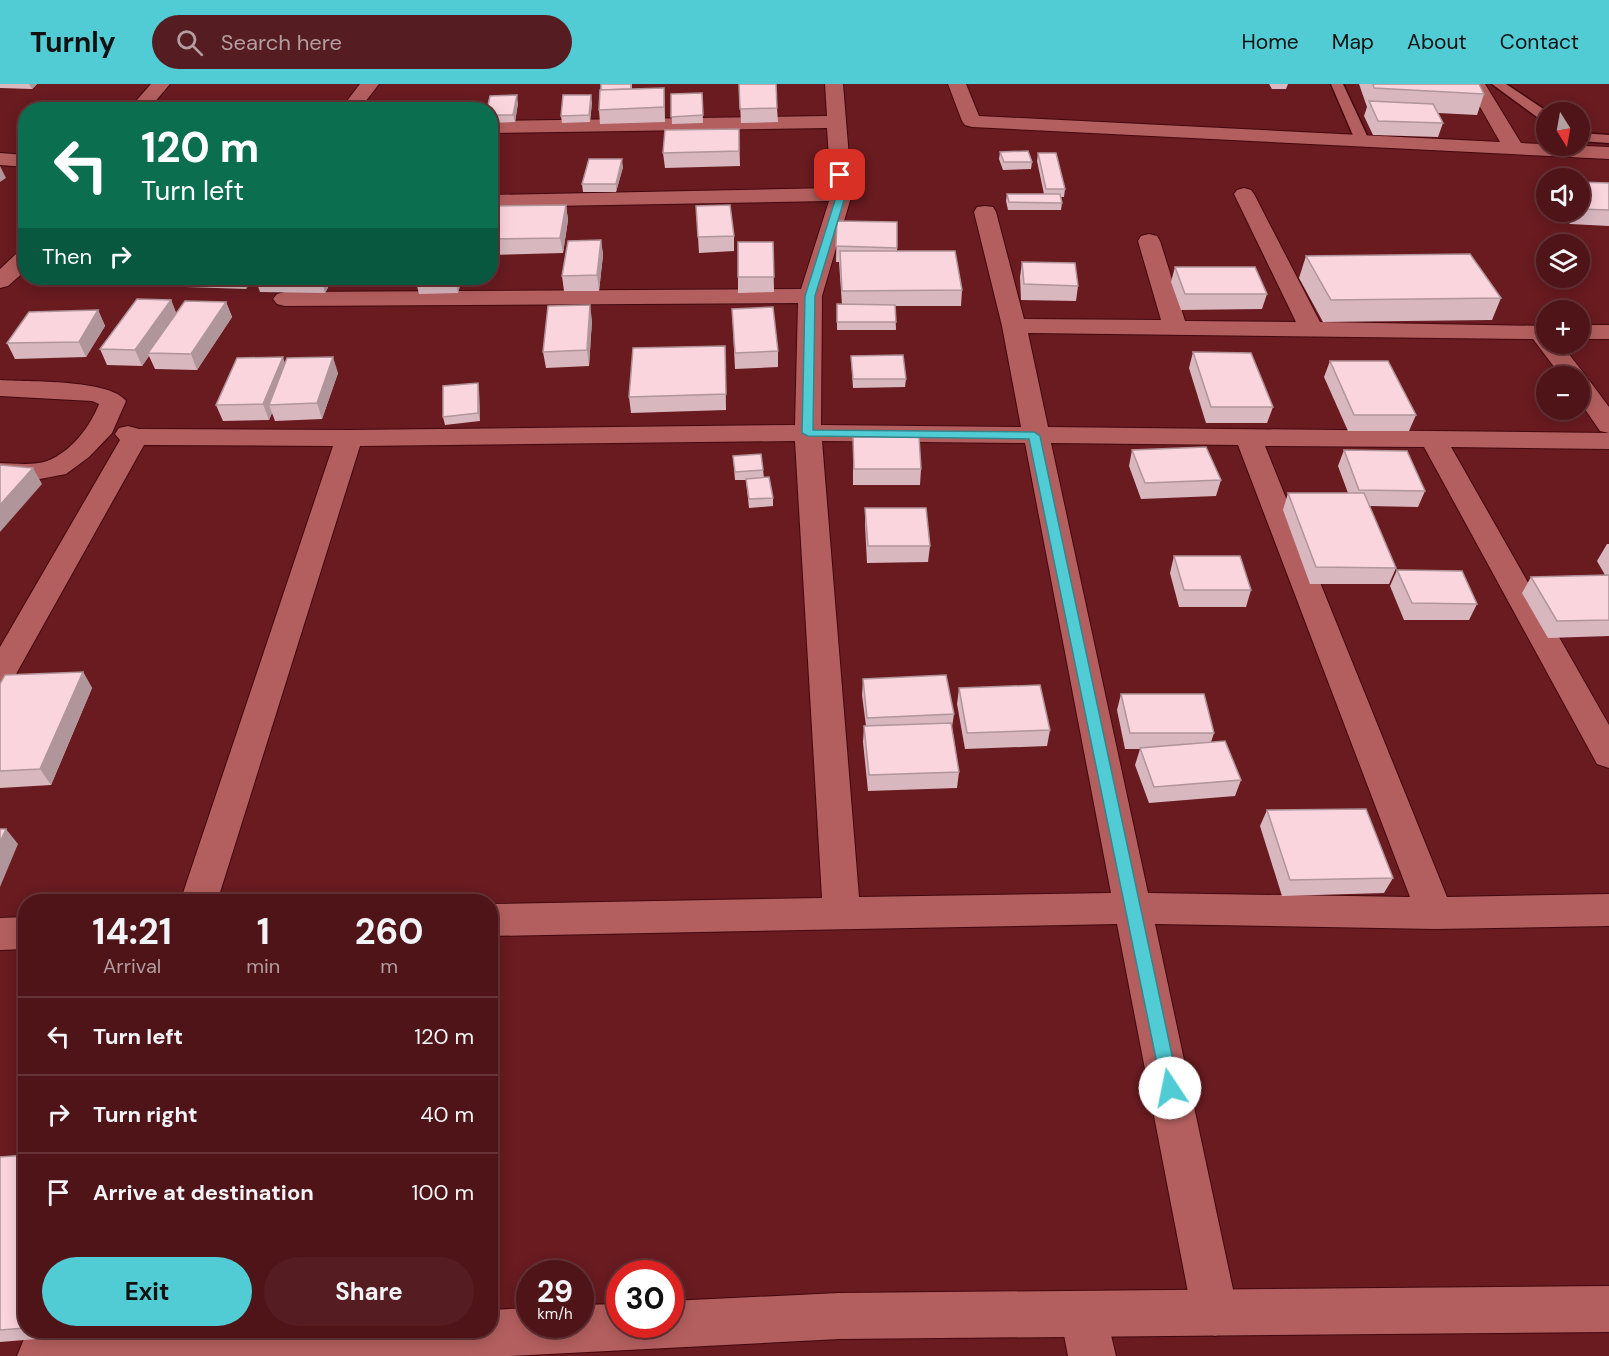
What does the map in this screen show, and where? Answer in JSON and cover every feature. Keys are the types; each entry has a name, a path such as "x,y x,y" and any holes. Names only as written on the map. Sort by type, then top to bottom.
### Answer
{"street":[{"path":"144,102 161,84"},
{"path":"355,102 370,84"},
{"path":"834,84 842,194 810,296 808,433 843,913"},
{"path":"957,84 972,121 1514,148 1536,146"},
{"path":"1476,84 1514,148"},
{"path":"498,127 837,122"},
{"path":"1590,145 1609,153"},
{"path":"0,159 18,160"},
{"path":"498,201 842,194"},
{"path":"1244,194 1311,329"},
{"path":"985,212 1014,326 1034,436 1134,908 1215,1313"},
{"path":"1149,241 1175,328"},
{"path":"0,258 18,259"},
{"path":"0,281 18,264"},
{"path":"285,299 810,296"},
{"path":"1014,326 1311,329 1536,337"},
{"path":"1590,332 1609,332"},
{"path":"0,388 97,394 113,400 122,433 0,675"},
{"path":"1590,399 1609,425"},
{"path":"0,471 35,472 56,468 80,451 122,433 349,438 808,433 1609,441"},
{"path":"201,894 349,438"},
{"path":"1249,438 1435,914"},
{"path":"1433,439 1609,755"},
{"path":"498,920 1134,908 1435,914 1609,910"},
{"path":"0,934 18,933"},
{"path":"498,1338 839,1316 1087,1335 1215,1313 1609,1309"},
{"path":"41,1356 304,1350 493,1338"}],"lane":[{"path":"1337,84 1362,140"},
{"path":"1498,84 1536,110"},
{"path":"1590,141 1609,139"}],"building":[{"path":"601,84 631,84 631,89 601,90"},
{"path":"739,84 776,84 777,108 740,109"},
{"path":"1373,84 1479,84 1484,94 1374,88"},
{"path":"664,88 664,107 599,110 600,90"},
{"path":"702,93 703,115 671,117 671,94"},
{"path":"517,95 513,115 498,115 498,102 489,102 490,96"},
{"path":"563,95 591,95 589,115 561,116"},
{"path":"1369,101 1433,104 1443,123 1378,121"},
{"path":"739,129 739,151 663,153 665,130"},
{"path":"1028,151 1032,162 1004,162 1000,152"},
{"path":"1038,153 1056,153 1065,189 1046,189"},
{"path":"589,159 622,159 616,184 582,184"},
{"path":"1590,182 1609,183 1609,210 1590,209"},
{"path":"1007,194 1060,194 1062,203 1009,202"},
{"path":"566,205 560,238 498,239 498,206"},
{"path":"730,205 734,236 698,237 696,206"},
{"path":"837,221 897,222 897,248 836,246"},
{"path":"601,240 597,275 562,276 568,241"},
{"path":"738,242 773,242 774,277 738,277"},
{"path":"840,251 955,251 962,290 842,291"},
{"path":"1470,254 1501,298 1331,300 1306,256"},
{"path":"1022,262 1075,263 1078,286 1024,284"},
{"path":"1175,267 1255,267 1267,294 1185,294"},
{"path":"137,299 171,300 135,350 100,349"},
{"path":"185,301 226,302 191,354 148,353"},
{"path":"837,304 895,305 896,322 837,322"},
{"path":"590,305 587,350 543,352 548,306"},
{"path":"773,307 778,351 735,353 732,309"},
{"path":"98,310 79,342 7,343 29,312"},
{"path":"725,346 726,394 629,397 633,348"},
{"path":"1193,352 1251,353 1273,407 1211,407"},
{"path":"903,355 906,379 853,379 851,356"},
{"path":"283,357 263,404 216,405 237,358"},
{"path":"333,357 317,403 269,405 287,358"},
{"path":"1330,361 1388,361 1416,415 1354,415"},
{"path":"478,383 478,413 443,417 443,386"},
{"path":"853,437 919,437 921,469 854,469"},
{"path":"1206,447 1221,480 1145,483 1132,450"},
{"path":"1344,450 1407,451 1425,491 1359,490"},
{"path":"761,454 763,470 735,472 733,456"},
{"path":"0,465 33,468 0,505"},
{"path":"769,477 773,498 749,499 746,479"},
{"path":"1288,493 1364,493 1396,568 1316,567"},
{"path":"865,508 926,508 930,546 868,546"},
{"path":"1174,556 1240,556 1251,590 1184,590"},
{"path":"1397,570 1462,571 1477,604 1412,603"},
{"path":"1609,575 1609,620 1557,621 1531,577"},
{"path":"83,672 40,769 0,771 0,684 5,675"},
{"path":"946,675 954,714 867,718 863,679"},
{"path":"1040,685 1050,730 967,733 959,688"},
{"path":"1121,694 1204,694 1214,733 1130,733"},
{"path":"951,723 959,772 869,775 864,726"},
{"path":"1225,741 1241,780 1154,787 1140,748"},
{"path":"1366,809 1393,878 1290,880 1267,810"},
{"path":"0,829 6,829 0,842"},
{"path":"18,1156 18,1329 0,1330 0,1157"}],"route":[{"path":"840,175 842,194 810,296 808,433 1034,436 1170,1088"}]}
